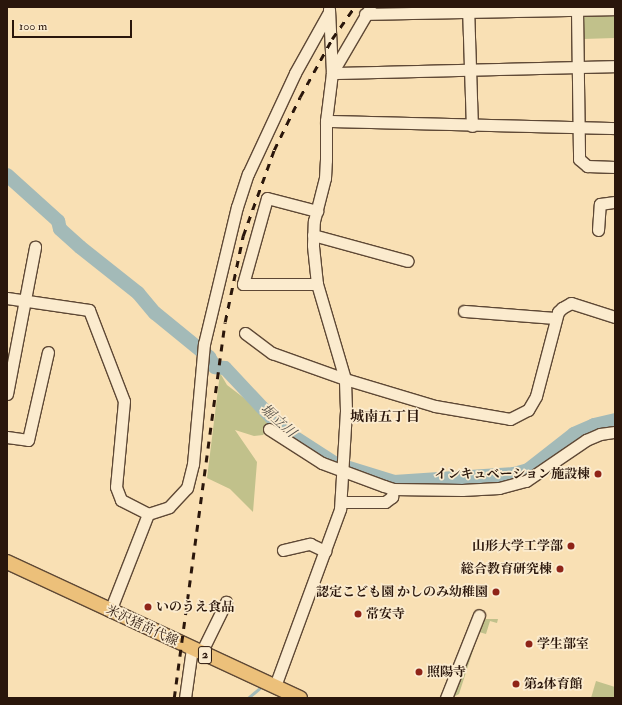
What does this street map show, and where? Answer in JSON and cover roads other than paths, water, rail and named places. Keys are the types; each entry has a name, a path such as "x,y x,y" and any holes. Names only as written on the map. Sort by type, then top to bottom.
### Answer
{"main road":[{"name":"米沢猪苗代線","path":"7,562 300,698"}],"street":[{"path":"275,686 325,551 341,502 345,379 317,284 313,235 325,178 326,121 332,73 330,9"},
{"path":"7,298 26,302 89,310 124,401 116,487 121,500 148,514 169,507 187,488 194,456 201,364 204,344 248,174 295,73 322,21 330,9"},
{"path":"468,9 472,126"},
{"path":"332,73 368,10 615,9"},
{"path":"577,10 580,159 586,166 615,168"},
{"path":"332,73 615,66"},
{"path":"326,121 472,126 615,128"},
{"path":"317,211 267,198 243,284 317,284"},
{"path":"598,230 600,204 615,202"},
{"path":"313,235 408,261"},
{"path":"7,394 26,302 35,247"},
{"path":"245,333 272,353 345,379 435,406 510,419 528,410 536,396 556,318 562,308 571,303 615,316"},
{"path":"464,311 556,318"},
{"path":"7,437 28,440 48,352"},
{"path":"270,429 300,451 342,471 393,489 462,490 514,485 535,477 586,440 600,434 615,432"},
{"path":"341,502 385,502 392,497 393,489"},
{"path":"110,611 148,514"},
{"path":"283,550 310,544 325,551"},
{"path":"185,698 197,651 226,602"},
{"path":"446,698 479,615"}],"waterway":[{"name":"堀立川","path":"7,175 58,221 60,229 80,247 138,293 155,313 209,357 215,367 225,368 283,430 336,464 394,482 514,474 528,470 574,434 594,425 615,420"},
{"path":"248,698 261,687"}],"railway":[{"path":"174,698 225,322 243,236 274,150 300,97 332,39 354,7"}],"place":[{"name":"インキュベーション施設棟","path":"598,474"},
{"name":"山形大学工学部","path":"571,546"},
{"name":"総合教育研究棟","path":"560,569"},
{"name":"認定こども園 かしのみ幼稚園","path":"496,592"},
{"name":"いのうえ食品","path":"148,607"},
{"name":"常安寺","path":"358,614"},
{"name":"学生部室","path":"529,644"},
{"name":"照陽寺","path":"419,672"},
{"name":"第2体育館","path":"516,684"}],"district":[{"name":"城南五丁目","path":"385,417"}]}
